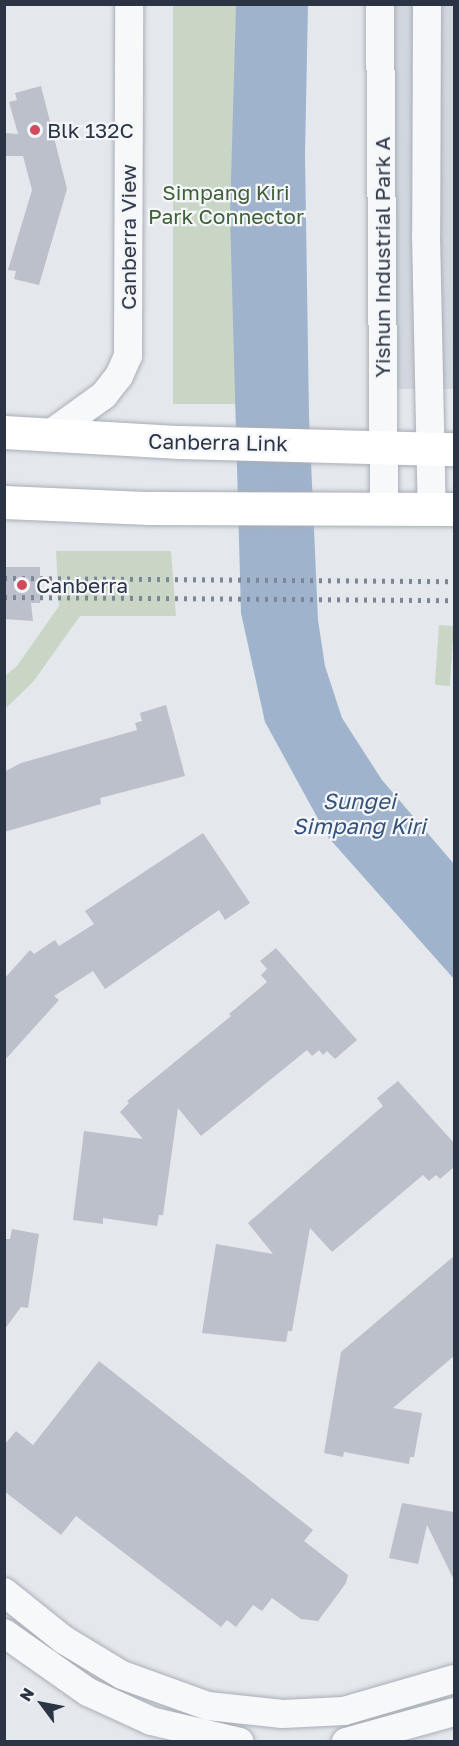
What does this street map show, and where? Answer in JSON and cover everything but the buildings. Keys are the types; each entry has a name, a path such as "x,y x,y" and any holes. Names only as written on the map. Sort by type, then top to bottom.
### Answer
{"main road":[{"name":"Canberra Link","path":"4,432 180,442 375,445 443,449"},
{"path":"4,502 170,508 443,509"}],"street":[{"name":"Canberra View","path":"50,434 104,395 119,376 128,356 129,4"},
{"name":"Yishun Industrial Park A","path":"377,510 375,445 380,4"},
{"path":"427,4 426,235 443,449 443,509"},
{"path":"4,1592 64,1640 122,1675 208,1706 283,1714 344,1711 454,1678"},
{"path":"4,1633 88,1692 151,1721 240,1742"},
{"path":"346,1742 454,1712"}],"shaded area":[{"path":"380,5 454,5 454,389 380,389"}],"green space":[{"name":"Simpang Kiri Park Connector","path":"173,5 281,5 281,404 173,404"},
{"path":"56,551 171,551 176,616 80,616 33,682 5,709 5,676 17,666 59,606"},
{"path":"439,625 454,626 450,686 435,685"}],"water":[{"name":"Sungei Simpang Kiri","path":"236,5 308,5 305,155 309,416 318,620 325,666 342,718 382,780 454,864 454,979 328,837 265,722 241,613 230,214"}],"railway":[{"path":"4,578 454,581"},
{"path":"4,597 454,600"}],"place":[{"name":"Blk 132C","path":"35,130"},
{"name":"Canberra","path":"22,585"}]}
